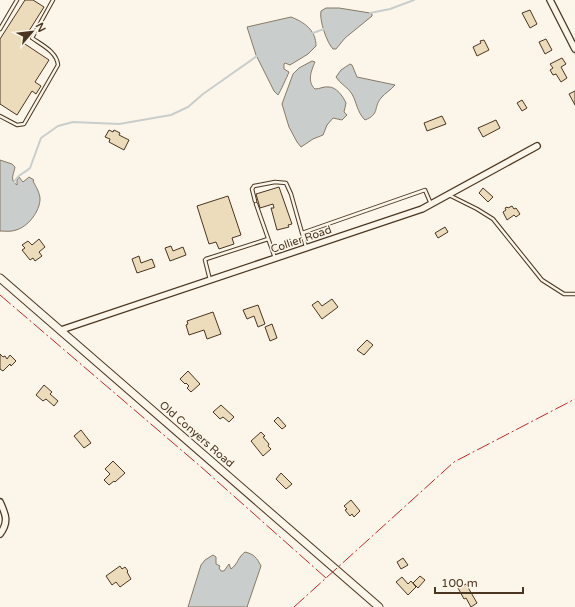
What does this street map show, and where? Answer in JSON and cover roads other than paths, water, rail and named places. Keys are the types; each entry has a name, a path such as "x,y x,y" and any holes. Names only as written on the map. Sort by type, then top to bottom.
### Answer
{"street":[{"path":"550,0 575,49"},
{"name":"Collier Road","path":"61,330 422,208 449,195 538,146"},
{"name":"Old Conyers Road","path":"0,278 379,607"},
{"path":"0,502 5,512 6,526 0,534"}],"lane":[{"path":"0,28 16,0"},
{"path":"0,116 17,125 24,124 58,65 58,60 55,55 32,38 53,0"},
{"path":"276,258 255,203 252,189 254,186 275,182 286,183 291,194 306,248"},
{"path":"302,232 425,190 431,204"},
{"path":"449,195 493,219 542,280 564,294 575,294"},
{"path":"210,280 206,259 268,239"}],"waterway":[{"path":"370,13 390,9 414,0"},
{"path":"313,33 324,29"},
{"path":"14,183 19,176 30,168 41,138 58,126 73,122 119,124 171,115 188,107 203,94 257,56"}]}
